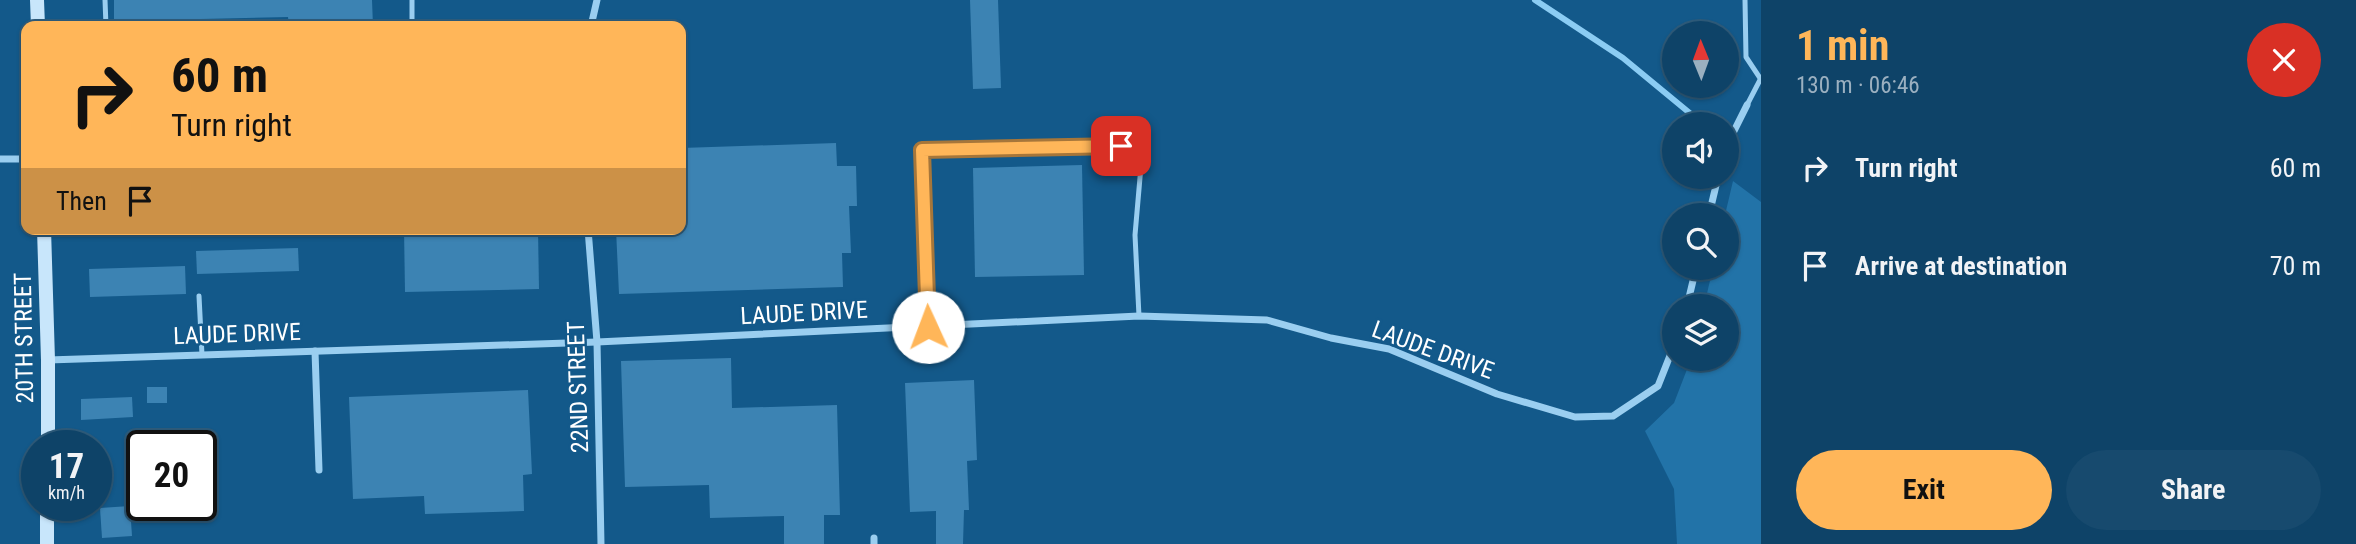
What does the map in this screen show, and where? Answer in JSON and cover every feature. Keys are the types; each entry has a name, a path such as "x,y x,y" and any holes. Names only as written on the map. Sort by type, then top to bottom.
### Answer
{"street":[{"path":"37,0 38,21"},
{"path":"592,21 597,0"},
{"path":"1739,120 1746,105"},
{"path":"0,159 21,159"},
{"name":"20TH STREET","path":"44,235 48,430"},
{"name":"22ND STREET","path":"588,235 597,342 601,544"},
{"name":"LAUDE DRIVE","path":"48,360 597,342 1139,316 1267,320 1331,338 1390,349 1497,394 1575,417 1613,416 1658,386 1664,371"},
{"path":"315,351 319,470"},
{"path":"47,521 47,544"}],"lane":[{"path":"106,0 106,21"},
{"path":"412,0 412,21"},
{"path":"1745,0 1746,57 1760,78 1746,105"},
{"path":"928,327 922,150 1121,146 1141,166 1135,235 1139,316"},
{"path":"199,296 202,355"}],"shaded area":[{"path":"1739,186 1761,202 1761,544 1677,544 1674,489 1645,431 1674,403 1686,371 1739,371 1739,294 1707,294 1710,280 1739,280 1739,203 1728,203 1731,189 1739,189"}],"building":[{"path":"114,0 372,0 373,21 288,21 288,17 114,21"},
{"path":"970,0 998,0 1001,88 973,89"},
{"path":"836,143 837,166 856,166 857,206 849,206 851,253 842,253 843,287 619,294 616,235 686,235 686,148"},
{"path":"1082,165 1084,275 975,277 973,168"},
{"path":"404,235 538,235 539,289 405,292"},
{"path":"298,248 299,271 197,274 196,251"},
{"path":"185,266 186,294 90,297 89,269"},
{"path":"731,358 732,408 837,405 840,515 824,515 824,544 784,544 784,516 710,518 709,485 625,487 621,361"},
{"path":"974,380 977,460 967,461 969,510 964,510 963,544 936,544 936,511 910,512 905,383"},
{"path":"147,387 167,387 167,403 147,403"},
{"path":"528,390 532,474 523,475 524,511 425,514 424,496 353,499 349,397"},
{"path":"132,397 133,417 81,420 81,399"},
{"path":"126,506 126,521 131,521 132,536 102,538 101,521 112,521 112,507"}],"waterway":[{"path":"1535,0 1623,58 1688,112"}],"route":[{"path":"928,327 922,150 1121,146"}]}
